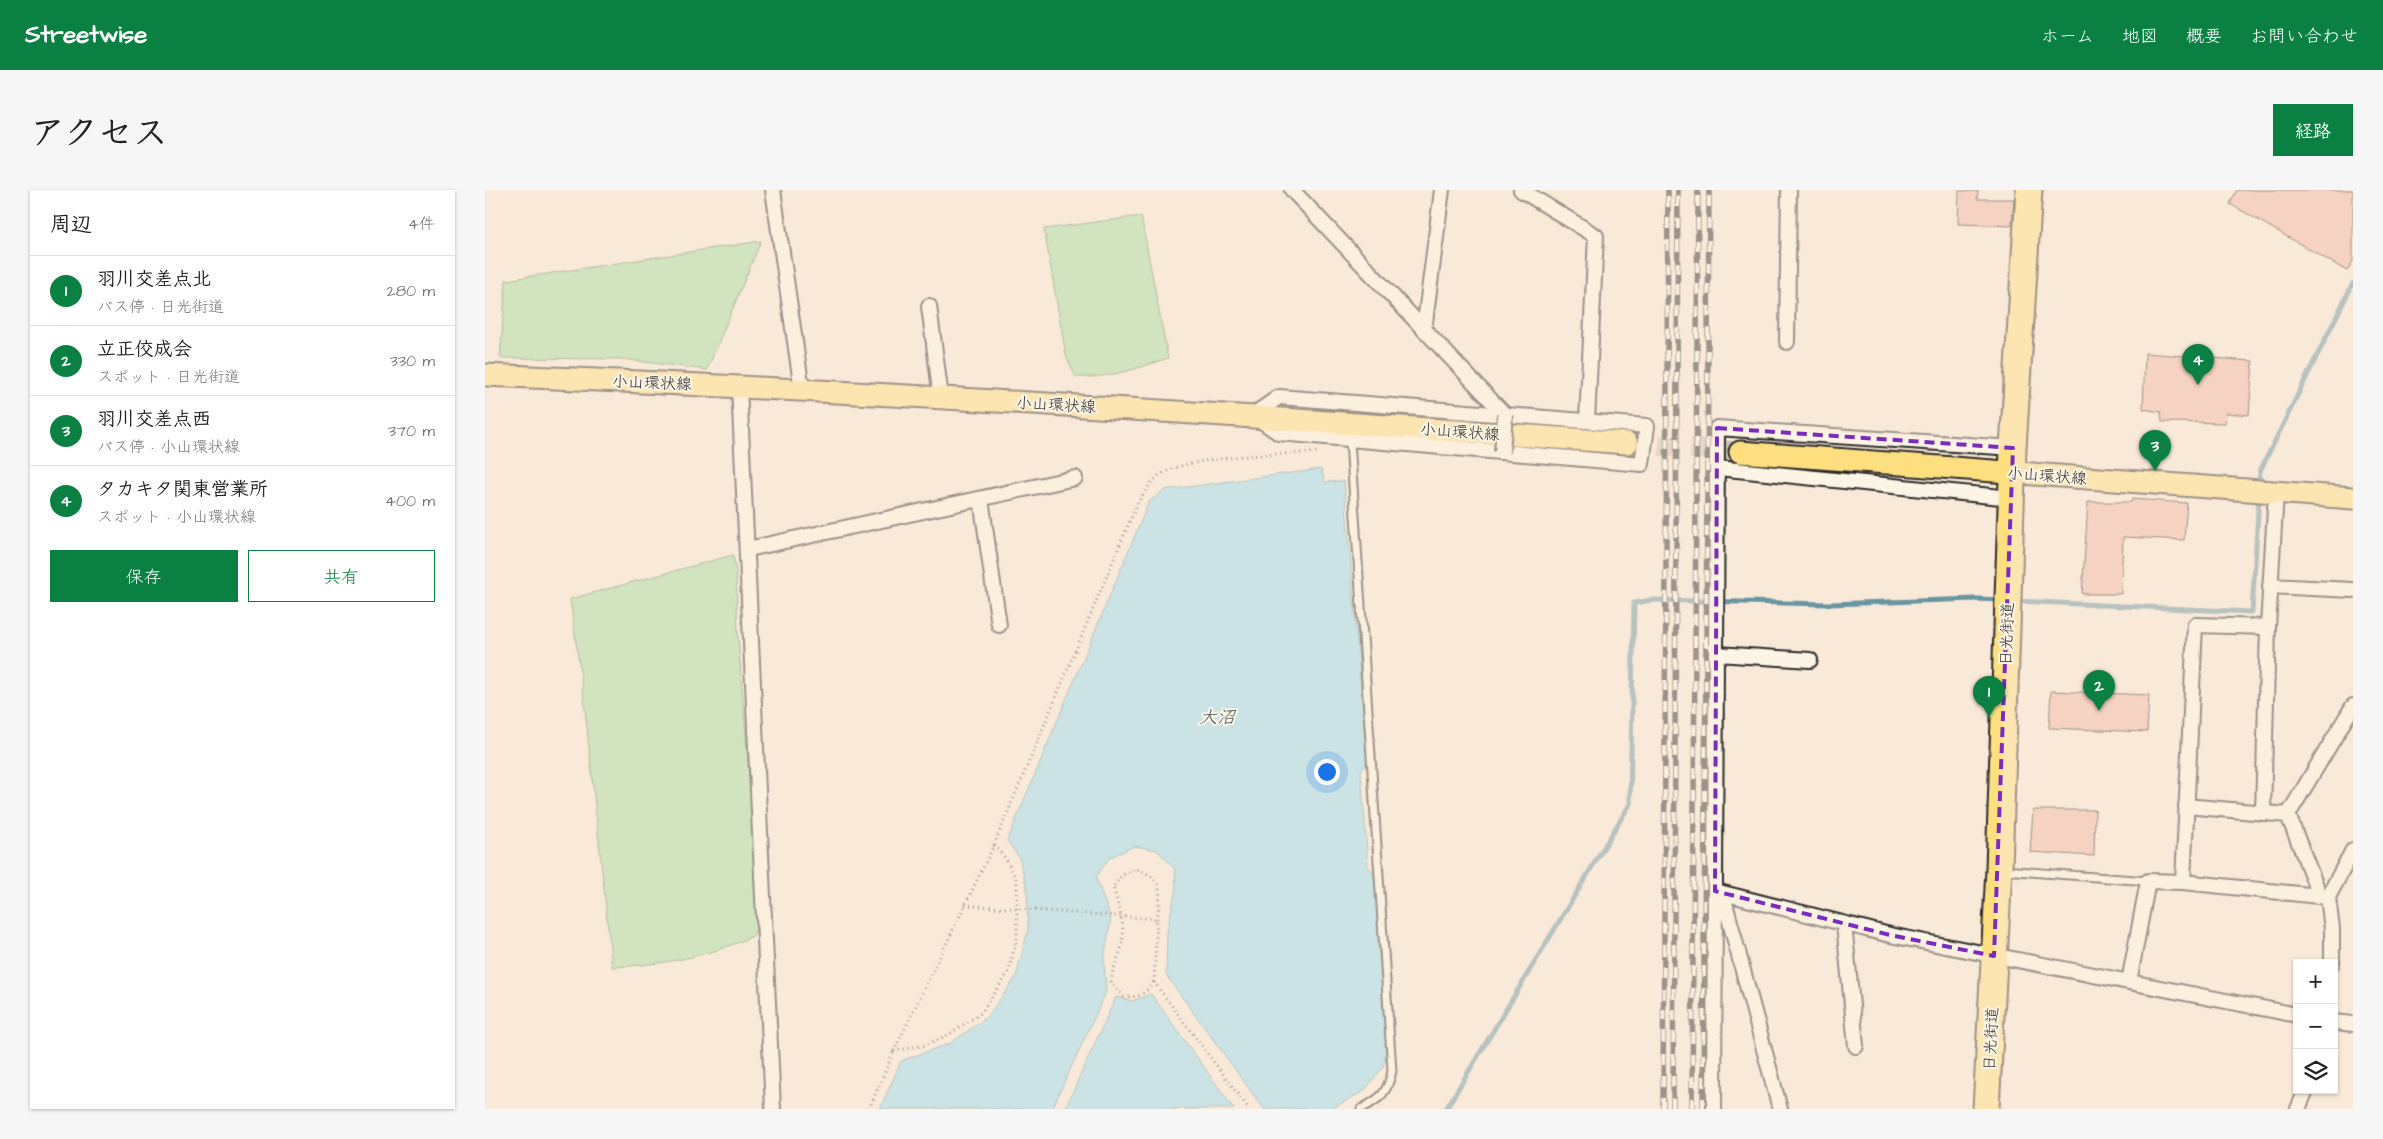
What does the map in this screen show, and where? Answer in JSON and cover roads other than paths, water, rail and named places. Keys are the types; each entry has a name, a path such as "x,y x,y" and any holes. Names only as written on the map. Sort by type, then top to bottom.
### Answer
{"highway":[{"name":"日光街道","path":"1986,1109 1999,870 2013,448 2029,190"}],"main road":[{"name":"小山環状線","path":"485,376 739,386 1253,415 1627,443"},
{"name":"小山環状線","path":"1740,452 2353,498"}],"street":[{"path":"773,190 801,390"},
{"path":"1292,190 1505,415 1502,452"},
{"path":"1425,330 1441,190"},
{"path":"1521,190 1596,236 1587,421"},
{"path":"1787,342 1789,190"},
{"path":"929,306 941,398"},
{"path":"739,386 773,1109"},
{"path":"1279,397 1587,421 1647,426 1642,464 1350,441 1279,433 1253,415 1279,397"},
{"path":"1714,1109 1717,428 2013,448"},
{"path":"1717,468 2011,498"},
{"path":"748,549 1075,478"},
{"path":"2263,813 2268,627 2276,492"},
{"path":"981,499 999,625"},
{"path":"2270,586 2353,590"},
{"path":"2183,882 2195,625 2268,627"},
{"path":"1717,654 1810,660"},
{"path":"2288,815 2353,706"},
{"path":"2186,806 2288,815"},
{"path":"2288,815 2324,897 2332,929 2332,959"},
{"path":"2324,897 2353,850"},
{"path":"2129,982 2148,881 2183,882 2324,897"},
{"path":"1715,891 1844,924 1994,956 2293,1014"},
{"path":"1715,891 1725,903 1780,1109"},
{"path":"1844,924 1856,1046"},
{"path":"2338,1022 2353,1024"},
{"path":"2298,1109 2304,1094"}],"lane":[{"path":"1350,441 1393,1071 1389,1085 1382,1097 1361,1109"},
{"path":"1999,870 2148,881"}],"water":[{"name":"大沼","path":"1321,469 1325,482 1344,481 1367,762 1361,771 1368,866 1376,877 1390,1042 1383,1067 1364,1091 1331,1109 1264,1109 1166,975 1167,932 1176,888 1175,869 1157,850 1134,846 1109,858 1096,878 1111,919 1104,959 1106,992 1052,1109 880,1109 901,1061 951,1043 987,1017 1016,977 1028,929 1027,889 1019,857 1007,841 1149,502 1165,490"},
{"path":"1151,994 1234,1109 1065,1109 1116,997 1132,1001"}],"waterway":[{"path":"2259,486 2260,471 2353,283"},
{"path":"2014,601 2252,612 2259,495"},
{"path":"1446,1109 1630,804 1634,603 1652,600 1829,604 1976,599 2001,600"}],"tunnel":[{"path":"1627,443 1740,452"}],"railway":[{"path":"1663,1109 1668,190"},
{"path":"1673,1109 1678,190"},
{"path":"1692,1109 1698,190"},
{"path":"1703,1109 1709,190"}],"place":[{"name":"タカキタ関東営業所","path":"2198,385"},
{"name":"羽川交差点西","path":"2155,471"},
{"name":"立正佼成会","path":"2099,711"},
{"name":"羽川交差点北","path":"1989,717"}]}
